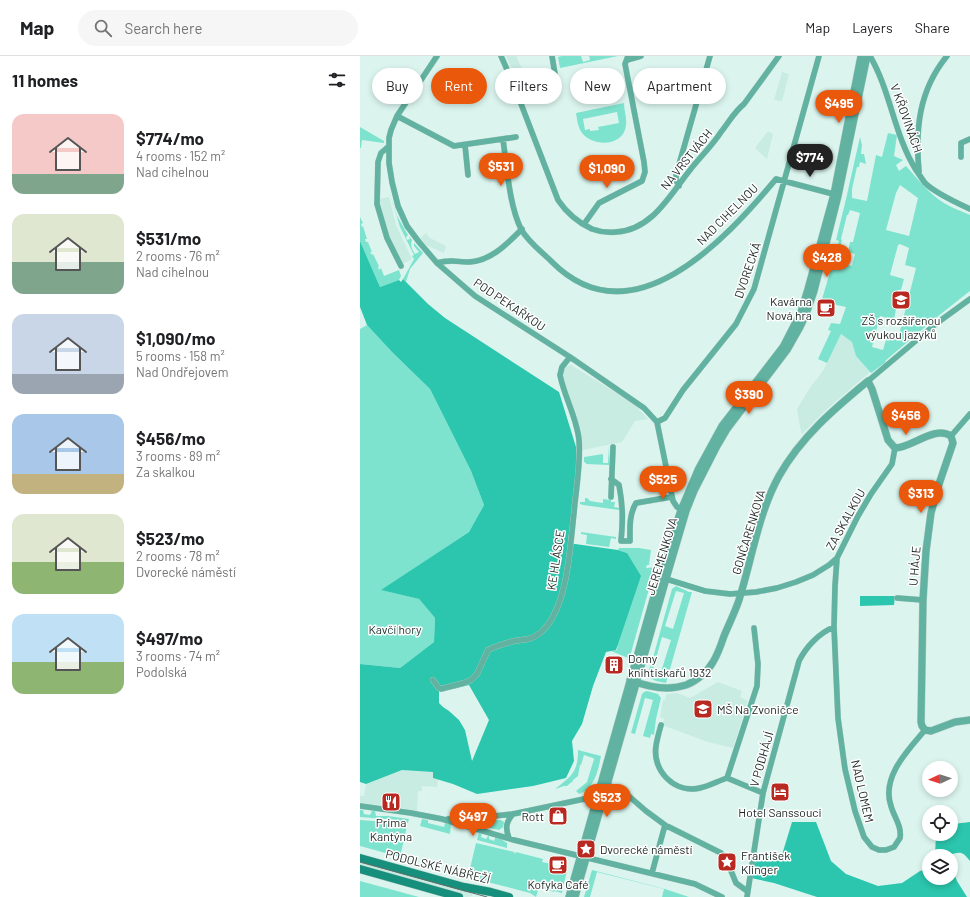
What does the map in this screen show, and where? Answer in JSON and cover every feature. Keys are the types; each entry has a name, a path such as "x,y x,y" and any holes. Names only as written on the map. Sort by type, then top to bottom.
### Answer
{"main road":[{"name":"PODOLSKÉ NÁBŘEŽÍ","path":"360,858 469,888 509,897"},
{"name":"PODOLSKÉ NÁBŘEŽÍ","path":"360,868 459,897"},
{"path":"469,888 474,891 474,897"}],"street":[{"name":"POD PEKAŘKOU","path":"437,56 397,116 391,130 388,147 392,182 398,206 407,226 437,263 475,296 634,400 657,422"},
{"name":"NA VRSTVÁCH","path":"501,56 506,68"},
{"path":"552,56 555,68"},
{"path":"584,224 599,203 640,183 644,176 644,162 625,64 627,58 641,56"},
{"path":"679,186 676,180 676,175 710,56"},
{"name":"NA VRSTVÁCH","path":"521,104 555,195 564,208 584,224 596,230 605,232 619,232 635,228 650,219 679,186 693,166 735,113 744,104 780,56"},
{"name":"DVORECKÁ","path":"657,422 665,418 684,390 742,315 754,289 819,56"},
{"name":"JEREMENKOVA","path":"836,195 861,56"},
{"name":"JEREMENKOVA","path":"599,802 662,578 698,470 722,426 789,338 811,290 836,195 867,56"},
{"name":"V KŘOVINÁCH","path":"870,56 880,74 907,155 919,174 925,183 951,201 970,209"},
{"path":"919,174 917,150 920,113 928,85 947,56"},
{"path":"397,116 454,146 516,137"},
{"path":"961,157 961,143 970,139"},
{"name":"NAD CIHELNOU","path":"503,140 510,190 516,215 522,229 542,253 561,271 573,280 601,290 630,290 654,285 676,273 698,258 728,232 776,179 785,181"},
{"path":"465,145 468,175"},
{"name":"POD PEKAŘKOU","path":"388,147 381,152 378,162 377,204 387,238 401,266"},
{"path":"785,181 836,195"},
{"path":"437,263 447,260 467,262 481,260 501,249 522,229"},
{"name":"GONČARENKOVA","path":"633,681 664,688 676,688 687,685 696,680 706,671 713,662 739,600 770,495 779,476 796,450 813,430 868,381 937,323 970,299"},
{"name":"KE HLÁSCE","path":"433,680 440,689 469,681 477,674 488,650 515,641 531,639 542,632 552,618 563,588 570,554 579,468 578,434 560,375 562,367 570,357"},
{"path":"868,381 872,389 888,440 895,448 902,448 926,436 941,434 948,434 951,436 970,414"},
{"path":"657,422 671,497 675,505 684,510"},
{"name":"U HÁJE","path":"925,730 921,722 923,600 926,551 931,513 953,443 951,436"},
{"path":"611,497 613,447"},
{"name":"ZA SKALKOU","path":"662,578 705,591 730,594 756,592 777,588 796,582 813,574 829,565 837,558 858,516 892,464 895,448"},
{"path":"611,479 619,485 622,503 623,512 621,541 630,541 630,518 636,503 671,497"},
{"name":"NAD LOMEM","path":"837,558 834,586 834,627 838,718 846,769 855,811 864,837 872,847 879,850 886,850 894,847 900,838 900,828 890,804 889,792 891,779 905,754 925,730"},
{"path":"897,598 923,600"},
{"name":"V PODHÁJÍ","path":"747,894 763,793 799,661 810,645 827,630 834,627"},
{"path":"726,778 756,686 758,664 754,628"},
{"path":"925,730 931,731 954,722 970,720"},
{"path":"661,725 655,747 657,765 666,779 677,786 688,789 700,788 726,778 763,793"},
{"path":"604,784 623,791 646,811 666,825 721,853 727,861 736,883 747,894"},
{"path":"442,819 513,814 584,799 599,802 583,857 569,897"},
{"path":"360,806 412,813 442,819 509,838 695,884 722,897"},
{"path":"509,838 506,831 506,826 508,819 513,814"},
{"path":"652,873 666,825"},
{"path":"575,897 583,857"}],"shaded area":[{"path":"506,56 516,56 522,68 511,68"},
{"path":"782,72 789,74 782,101 774,100"},
{"path":"768,131 773,134 767,159 755,148"},
{"path":"389,197 396,225 412,259 403,264 388,234 379,199"},
{"path":"426,233 430,238 446,246 444,253 426,245 420,238"},
{"path":"841,334 852,342 856,356 870,372 826,410 802,434 797,409 811,386 824,369"},
{"path":"571,365 633,403 648,419 635,421 622,442 583,450 562,378 562,370 565,366"},
{"name":"MŠ Na Zvoničce","path":"718,682 742,691 740,697 748,701 733,748 708,742 662,725 664,719 660,717 663,700 665,700 666,694 677,693 690,698"},
{"path":"402,770 433,772 433,778 438,780 437,787 422,786 422,791 418,791 417,811 383,805 360,804 360,796 364,796 366,784"},
{"path":"360,860 472,892 472,896 466,897 360,867"}],"green space":[{"path":"581,56 583,62 590,60 589,56 618,56 560,68 558,57"},
{"path":"624,104 626,125 620,138 614,141 600,142 587,138 582,133 576,113","holes":["617,112 619,123 598,127 599,130 585,130 583,119"]},
{"path":"360,127 384,141 384,143 362,140 360,148"},
{"path":"888,133 897,135 894,156 903,160 896,165 899,171 906,166 933,195 944,203 970,215 970,291 871,373 856,356 852,342 841,334 827,363 818,359 831,331 828,330 831,323 840,324 846,307 823,302 822,299 833,262 831,261 835,245 838,245 839,241 836,240 860,137 862,145 861,154 864,154 866,164 860,162 859,167 857,167 852,189 852,198 867,201 876,155 882,157","holes":["900,185 918,198 909,236 886,230 896,193","850,210 860,213 853,242 850,242 848,252 855,254 852,266 835,262","900,244 909,248 905,265 916,268 899,335 888,333 883,350 872,347 880,316 894,320 896,309 893,305 896,292 901,290 904,279 890,275 898,245"]},
{"path":"389,191 397,216 408,235 406,237 407,240 410,239 409,236 412,240 411,244 415,254 419,252 414,246 414,243 423,253 410,269 406,282 403,279 414,259 412,256 414,255 400,227"},
{"path":"360,217 367,239 365,239 366,242 368,242 372,252 370,252 372,255 373,254 379,266 379,270 381,268 384,276 399,270 401,276 399,280 380,287 360,241"},
{"path":"360,241 380,287 399,280 401,282 403,279 428,304 445,318 559,392 576,447 577,469 568,543 618,550 627,553 641,576 616,650 606,652 593,686 582,724 572,741 574,761 566,778 533,786 477,794 433,778 433,772 402,770 366,784 360,782 360,664 400,668 434,642 435,618 419,599 381,590 469,532 484,505 471,471 430,389 367,325 360,307","holes":["469,685 489,720 472,761 465,730 459,720 439,703 439,690 453,689"]},
{"name":"Kavčí hory","path":"367,325 430,389 471,471 484,505 469,532 382,590 419,599 435,618 434,642 400,668 360,664 360,329"},
{"path":"609,445 609,465 586,464 584,462 584,457 603,454 603,463 608,463"},
{"path":"585,498 590,501 603,503 603,499 611,500 611,502 615,502 614,507 620,508 619,510 580,504 580,502 585,502"},
{"path":"581,532 616,537 616,539 611,538 609,547 586,544 587,535 581,534"},
{"path":"619,548 639,548 651,550 649,565 647,565 646,568 657,567 656,571 654,571 629,660 627,660 628,658 611,651 617,650 627,553 618,550"},
{"path":"676,586 692,592 666,683 656,681 648,677 647,674 651,665 672,589","holes":["676,591 684,593 673,629 665,626","662,637 671,640 660,675 652,673"]},
{"path":"860,596 895,596 894,605 860,606"},
{"path":"647,691 658,694 661,698 654,735 651,734 650,738 643,736 653,700 645,698 635,734 631,733 642,694"},
{"path":"578,750 601,756 595,778 589,788 579,794 576,791 587,782 594,759 584,755 578,776 567,786 555,789 569,777 575,769 578,758"},
{"path":"360,810 363,810 364,814 370,815 372,811 375,811 376,816 409,819 408,823 386,819 360,817"},
{"path":"422,819 428,820 428,823 444,827 445,823 451,824 450,834 420,826"},
{"path":"360,820 386,822 407,826 400,857 360,846"},
{"path":"501,820 504,822 503,827 499,830 469,823 470,821"},
{"path":"792,822 816,822 831,861 846,874 878,886 902,883 922,870 922,885 958,885 958,883 967,897 817,897 774,883 751,878 756,854 781,858"},
{"path":"970,822 970,861 963,853 958,853 958,849 935,849 936,841 958,841 958,823"},
{"path":"479,832 482,833 481,837 486,839 489,836 489,839 494,841 496,836 507,843 507,848 477,840"},
{"path":"476,843 514,852 515,854 516,852 543,859 542,862 552,864 555,862 554,867 567,870 562,893 539,887 536,897 530,893 468,877"},
{"path":"592,870 665,889 689,897 662,897 664,889 597,872 590,897 584,897"},
{"path":"360,881 419,897 360,897"}],"tram line":[{"path":"360,862 487,897"}],"place":[{"name":"ZŠ s rozšířenou výukou jazyků","path":"901,300"},
{"name":"Kavárna Nová hra","path":"826,308"},
{"name":"Domy knihtiskařů 1932","path":"614,665"},
{"name":"MŠ Na Zvoničce","path":"703,709"},
{"name":"Hotel Sanssouci","path":"780,792"},
{"name":"Prima Kantýna","path":"391,802"},
{"name":"Rott","path":"558,816"},
{"name":"Dvorecké náměstí","path":"586,849"},
{"name":"František Klinger","path":"727,862"},
{"name":"Kofyka Café","path":"558,865"}]}
